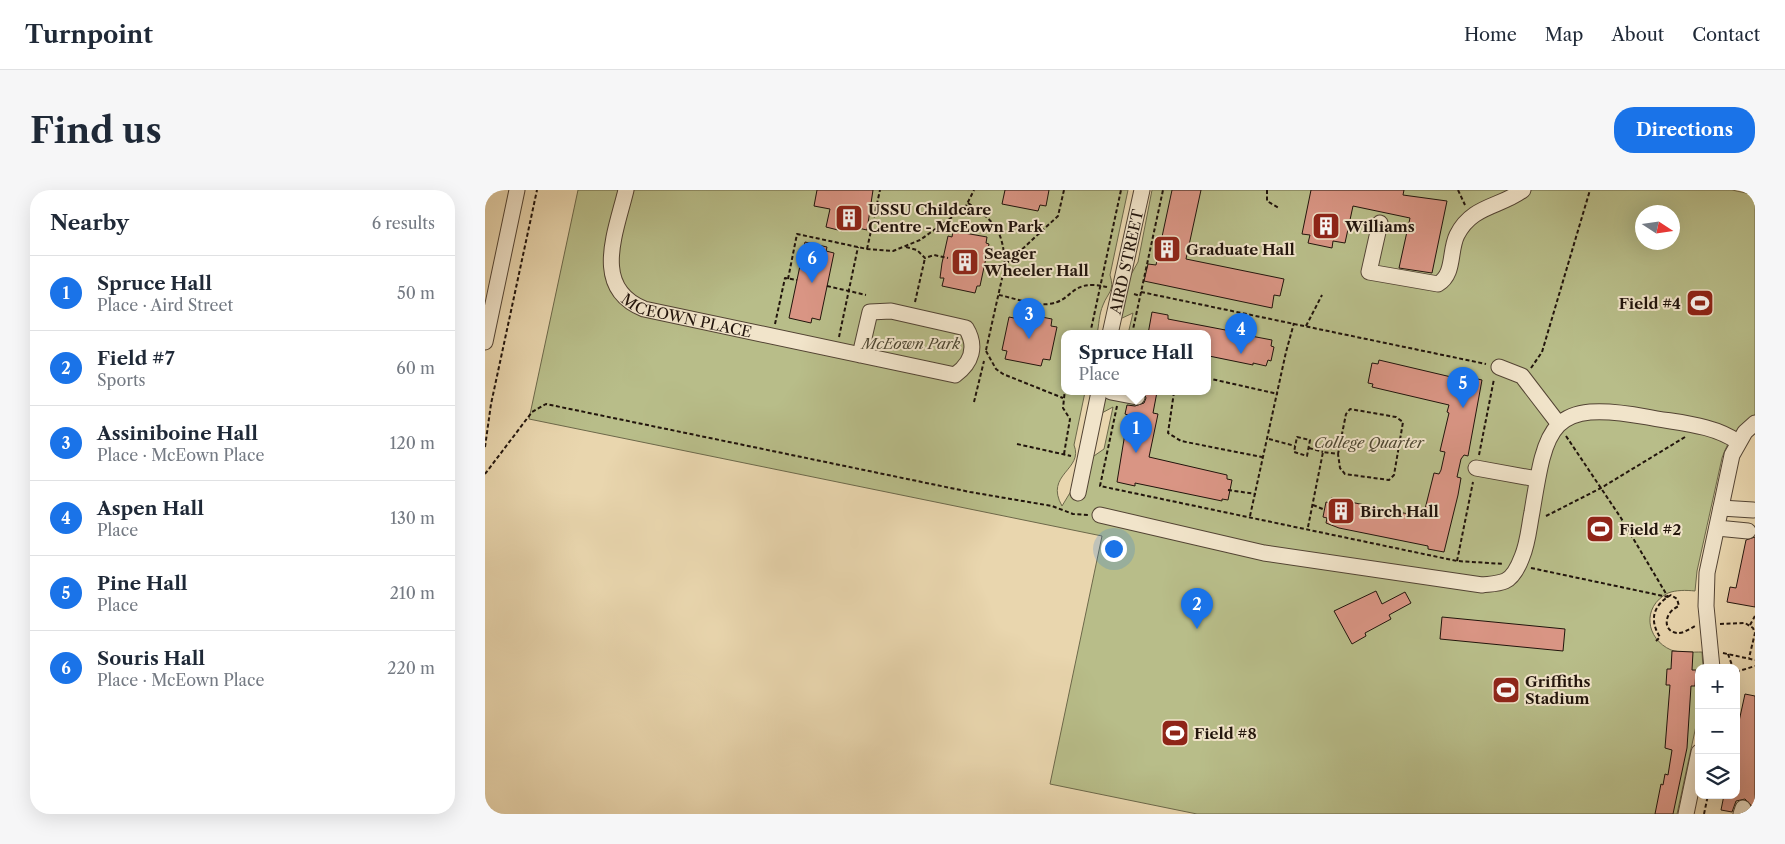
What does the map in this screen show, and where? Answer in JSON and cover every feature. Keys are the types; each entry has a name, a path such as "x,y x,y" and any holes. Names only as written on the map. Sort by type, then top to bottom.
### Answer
{"street":[{"path":"485,342 517,190"},
{"name":"MCEOWN PLACE","path":"626,190 611,266 614,283 623,297 644,309 836,349 860,355 955,375 969,362 973,348 970,334 966,328 891,312 870,312 860,355"},
{"name":"AIRD STREET","path":"1112,330 1142,190"},
{"path":"1379,223 1369,272 1438,284 1443,281 1449,271 1457,236 1465,224 1486,207 1523,190"},
{"path":"1499,367 1522,376 1557,423"},
{"path":"1077,493 1098,395"},
{"path":"1126,395 1137,397"},
{"path":"1100,516 1264,554 1350,565 1483,586 1506,581 1519,565 1530,524 1537,479 1547,444 1557,423 1581,413 1605,410 1699,427 1726,434 1738,442"},
{"path":"1712,664 1706,589 1732,455 1738,442 1755,423"},
{"path":"1476,468 1537,479"},
{"path":"1721,508 1753,510"},
{"path":"1717,528 1749,530"},
{"path":"1686,814 1699,754"}],"path":[{"path":"485,447 491,404 537,190"},
{"path":"867,250 880,190"},
{"path":"788,279 797,234 867,250 893,251 906,247 937,229 965,208 974,190"},
{"path":"1005,265 1058,216 1064,190"},
{"path":"1091,330 1121,190"},
{"path":"1133,330 1163,190"},
{"path":"1267,190 1267,201 1279,208"},
{"path":"1522,376 1538,361 1542,352 1590,190"},
{"path":"968,202 987,215 1000,230 1004,243 1005,265 974,402"},
{"path":"836,349 858,247"},
{"path":"906,247 917,250 925,258"},
{"path":"925,258 934,255 948,258"},
{"path":"912,316 925,258"},
{"path":"772,336 785,278 797,280"},
{"path":"827,286 866,295"},
{"path":"999,295 1049,304 1059,301 1081,286 1101,286 1140,296"},
{"path":"1141,292 1499,367"},
{"path":"1306,326 1322,296"},
{"path":"1250,516 1294,324"},
{"path":"986,352 996,369 1003,374 1063,398"},
{"path":"1211,379 1278,394"},
{"path":"1064,395 1063,408 1070,419 1064,454"},
{"path":"1115,395 1101,486 1457,560 1519,565 1668,597 1601,488 1557,423"},
{"path":"1174,395 1168,433 1181,441 1263,458"},
{"path":"485,474 532,412 546,404 970,492 1052,506 1073,514 1100,516"},
{"path":"1350,409 1396,417 1403,422 1394,475 1389,480 1345,474 1340,468 1338,454 1346,414 1350,409"},
{"path":"1530,524 1601,488 1699,427"},
{"path":"1297,437 1310,440 1309,448 1307,456 1294,452 1297,437"},
{"path":"1269,439 1295,446"},
{"path":"1017,444 1105,464"},
{"path":"1309,448 1338,454"},
{"path":"1308,528 1323,452"},
{"path":"1228,490 1256,494"},
{"path":"1313,505 1325,510"},
{"path":"1749,625 1755,616"},
{"path":"1711,650 1755,660"},
{"path":"1728,654 1732,664"},
{"path":"1740,671 1755,666"},
{"path":"1704,814 1707,799"}],"green space":[{"path":"578,190 1128,190 1110,275 1112,285 1102,308 1098,330 1061,330 1061,395 1084,395 1074,445 1076,453 1074,461 1058,486 1058,495 1062,506 1091,458 1104,449 1113,407 1100,414 1104,395 1211,395 1211,330 1129,330 1133,313 1120,319 1128,280 1138,262 1152,190 1732,190 1755,195 1755,415 1744,423 1735,434 1727,445 1722,458 1697,571 1695,591 1674,591 1668,593 1659,599 1650,614 1652,631 1663,645 1674,651 1702,652 1703,664 1695,664 1695,731 1677,814 1197,814 1050,784 1102,536 529,419"}],"building":[{"name":"USSU Childcare Centre - McEown Park","path":"817,190 873,190 867,230 844,225 842,231 826,227 830,209 814,206"},
{"path":"1005,190 1049,190 1046,206 1040,205 1038,211 1002,204"},
{"name":"Graduate Hall","path":"1172,190 1201,190 1186,259 1284,279 1280,296 1274,295 1272,308 1144,281 1148,264 1156,265"},
{"name":"Williams","path":"1311,190 1404,190 1403,195 1447,201 1432,273 1399,268 1410,218 1353,206 1345,243 1333,241 1332,248 1308,243 1310,235 1302,234"},
{"name":"Seager Wheeler Hall","path":"953,231 987,237 986,243 989,244 980,286 977,286 975,293 942,286 944,278 940,278 942,263 948,236 952,237"},
{"path":"805,242 827,247 826,251 834,253 820,320 812,318 811,323 789,318"},
{"path":"1016,312 1052,319 1051,326 1057,327 1050,360 1043,359 1041,366 1005,359 1007,351 1002,350 1009,317 1014,318"},
{"path":"1152,312 1168,315 1168,319 1241,333 1242,329 1252,331 1251,336 1272,340 1271,346 1274,347 1271,361 1268,360 1266,366 1253,363 1253,365 1211,356 1211,330 1149,330"},
{"path":"1379,360 1464,380 1465,376 1482,380 1468,456 1464,455 1461,459 1457,477 1461,478 1444,552 1428,549 1428,546 1339,528 1326,523 1327,518 1323,517 1326,502 1330,503 1331,498 1423,517 1434,473 1439,474 1441,470 1445,452 1440,451 1449,413 1447,412 1449,405 1372,387 1373,384 1368,383 1372,363 1378,364"},
{"path":"1145,395 1156,395 1153,413 1158,414 1149,457 1227,475 1227,479 1232,480 1228,500 1222,499 1222,501 1135,483 1135,486 1117,482 1128,415 1125,414 1127,405 1135,406 1144,403"},
{"path":"1755,537 1755,607 1727,602 1730,587 1736,588 1746,540"},
{"path":"1376,591 1382,604 1405,592 1411,603 1389,615 1391,619 1365,633 1366,636 1352,644 1334,611"},
{"path":"1442,617 1565,629 1563,651 1440,639"},
{"path":"1672,651 1693,652 1692,670 1695,670 1695,686 1691,686 1687,748 1673,814 1655,814 1661,784 1663,785 1665,774 1668,775 1672,750 1665,748 1670,685 1666,685 1667,669 1671,669"},
{"path":"1745,694 1755,696 1755,814 1751,814 1752,806 1745,799 1736,801 1732,812 1721,810 1723,799 1740,799 1740,717"}],"place":[{"name":"USSU Childcare Centre - McEown Park","path":"849,218"},
{"name":"Williams","path":"1326,226"},
{"name":"Graduate Hall","path":"1167,249"},
{"name":"Seager Wheeler Hall","path":"965,262"},
{"name":"Souris Hall","path":"812,283"},
{"name":"Field #4","path":"1700,303"},
{"name":"Assiniboine Hall","path":"1029,339"},
{"name":"Aspen Hall","path":"1241,354"},
{"name":"Pine Hall","path":"1463,408"},
{"name":"Spruce Hall","path":"1136,453"},
{"name":"Birch Hall","path":"1341,511"},
{"name":"Field #2","path":"1600,529"},
{"name":"Field #7","path":"1197,629"},
{"name":"Griffiths Stadium","path":"1506,690"},
{"name":"Field #8","path":"1175,733"}],"park label":[{"name":"McEown Park","path":"911,343"},
{"name":"College Quarter","path":"1369,442"}]}
